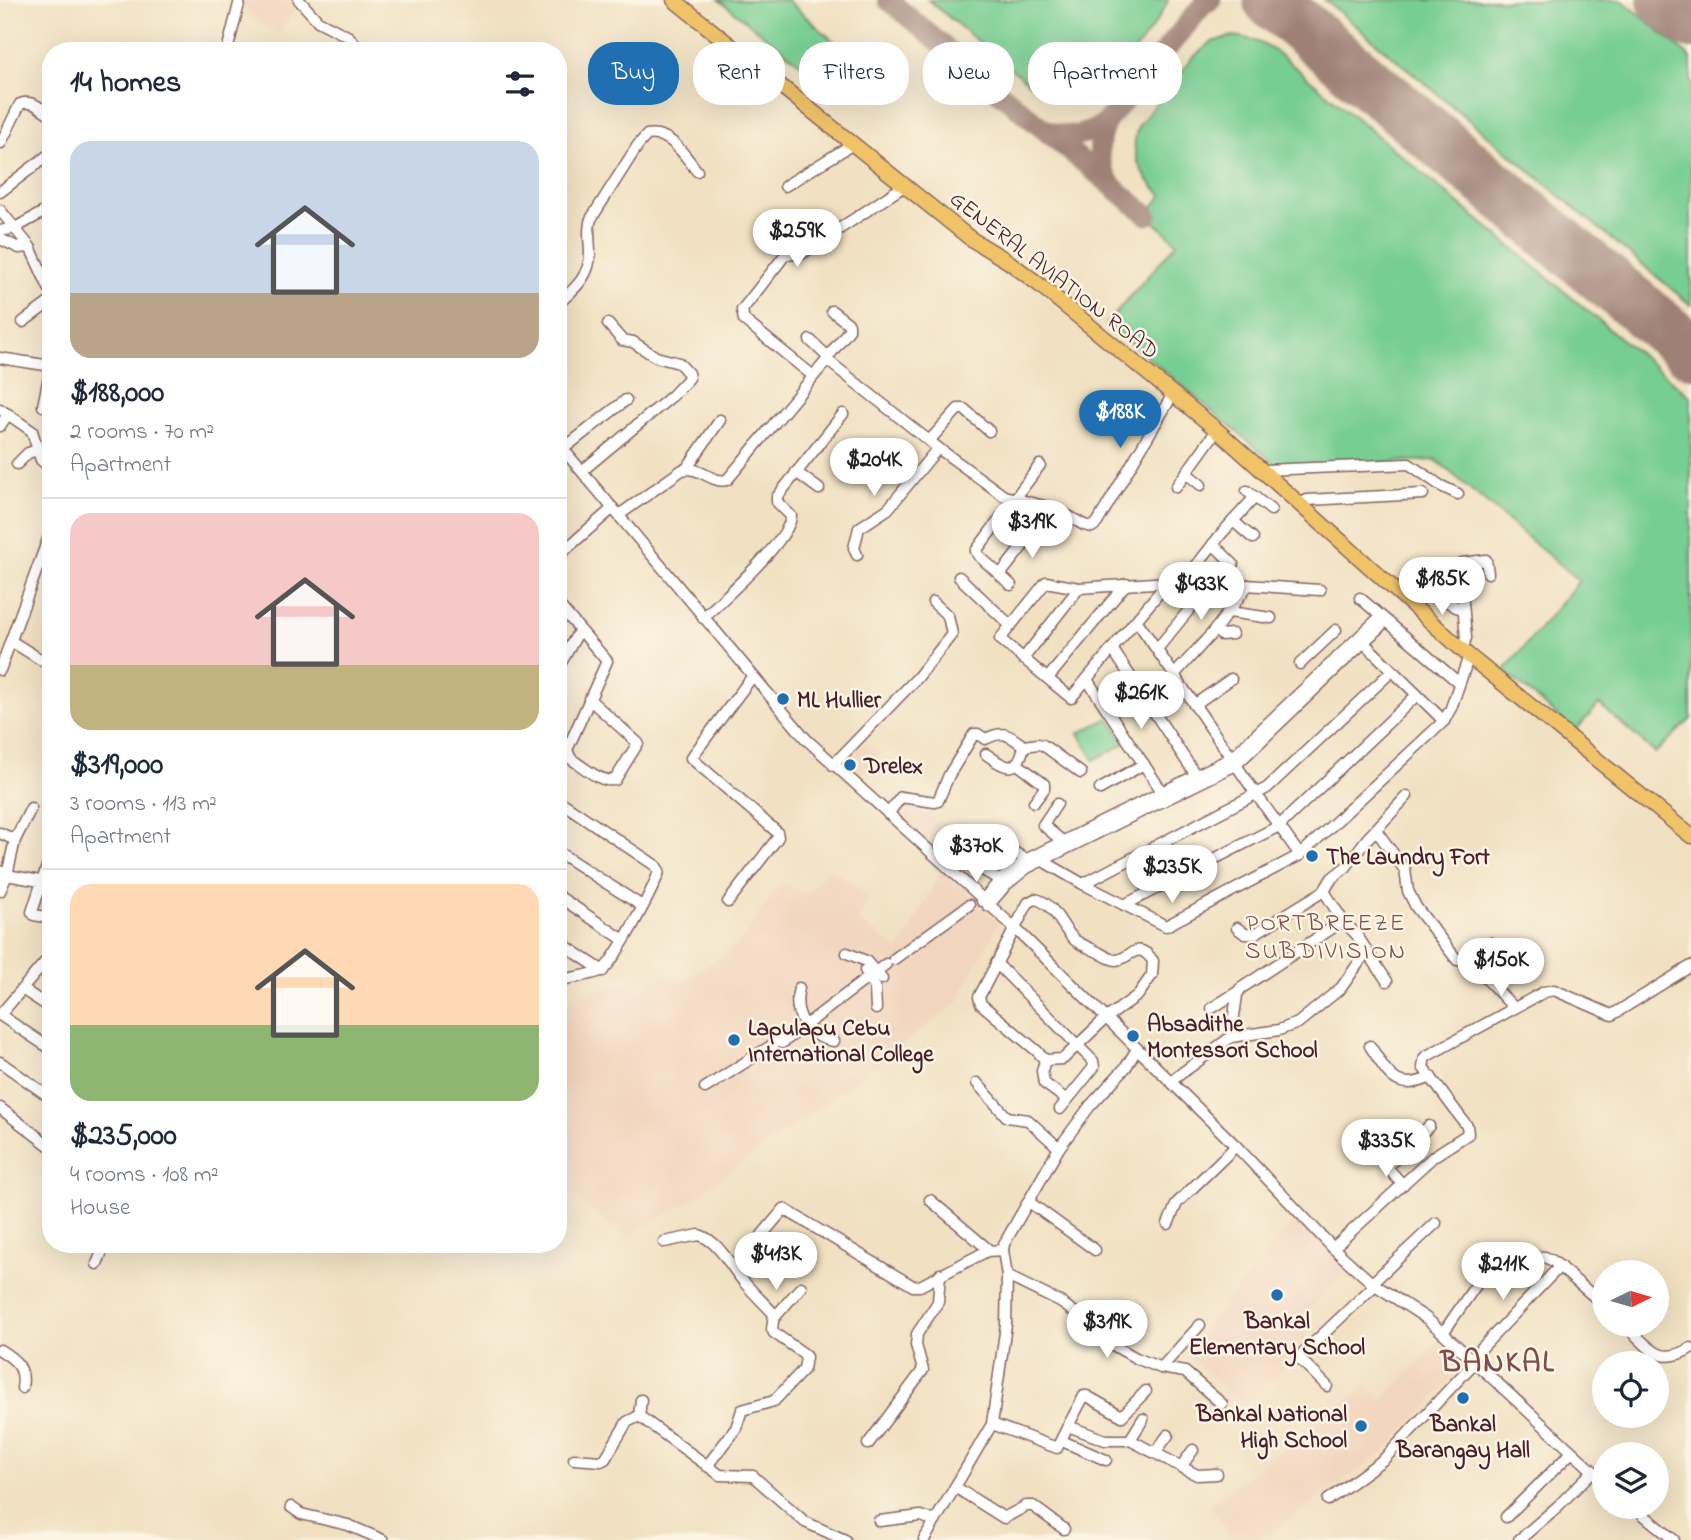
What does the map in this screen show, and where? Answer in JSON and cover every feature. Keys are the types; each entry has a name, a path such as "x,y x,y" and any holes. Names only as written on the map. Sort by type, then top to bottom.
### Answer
{"main road":[{"name":"GENERAL AVIATION ROAD","path":"674,0 971,239 1041,286 1217,430 1466,653 1691,835"}],"street":[{"path":"299,0 318,21 349,37 353,42"},
{"path":"228,42 235,3"},
{"path":"1,143 20,104 32,103 42,110"},
{"path":"567,295 588,271 588,227 591,219 647,135 658,134 670,140 697,171"},
{"path":"785,186 853,144"},
{"path":"0,201 0,194 42,160"},
{"path":"812,375 744,320 742,310 785,255 803,253 904,186"},
{"path":"0,210 30,247 42,272"},
{"path":"0,231 15,228 42,214"},
{"path":"0,239 19,248 30,247"},
{"path":"23,322 42,308"},
{"path":"687,468 717,481 727,480 849,330 849,324 832,311"},
{"path":"582,471 672,396 689,378 679,363 673,359 662,359 633,342 622,340 608,324"},
{"path":"810,340 827,358 1004,496 1056,509 1092,527 1102,515 1173,394"},
{"path":"0,358 42,365"},
{"path":"567,442 626,400"},
{"path":"857,555 854,548 859,528 888,509 958,409 964,409 989,431"},
{"path":"0,426 4,412 32,430 42,459"},
{"path":"703,618 767,555 788,529 791,516 777,502 777,497 843,414"},
{"path":"567,549 616,511 687,468 720,420"},
{"path":"1176,486 1217,430"},
{"path":"17,464 29,453 38,450"},
{"path":"567,453 806,739 1016,929 1236,1146 1333,1248 1374,1284 1426,1318 1592,1470"},
{"path":"1264,470 1409,464 1458,494"},
{"path":"1011,585 976,551 1040,465"},
{"path":"796,472 819,489"},
{"path":"1186,473 1201,485"},
{"path":"1184,581 1233,521 1251,494 1271,510"},
{"path":"1300,504 1307,500 1423,494"},
{"path":"1233,521 1253,538"},
{"path":"1000,575 1040,524"},
{"path":"1213,544 1233,564"},
{"path":"0,668 42,556"},
{"path":"1003,845 1166,926 1300,855 1444,721 1451,708 1466,653 1460,566 1462,563 1486,561 1488,573"},
{"path":"959,577 1009,624"},
{"path":"1168,582 1088,681 1071,698 1000,639 1009,624 1046,582 1079,587 1184,581 1320,590"},
{"path":"1157,649 1211,583"},
{"path":"1048,678 1126,584"},
{"path":"1174,675 1229,612 1248,585"},
{"path":"1023,659 1079,587"},
{"path":"1434,593 1464,609"},
{"path":"1360,598 1459,683"},
{"path":"833,765 918,677 952,634 948,616 933,603"},
{"path":"1229,612 1271,618"},
{"path":"567,616 607,661 589,699 567,750 567,754 604,780 615,780 638,743 589,699"},
{"path":"985,903 1003,882 1035,860 1233,762 1384,618"},
{"path":"1138,621 1233,762 1300,855"},
{"path":"1215,629 1221,635 1232,634"},
{"path":"1300,664 1336,629"},
{"path":"567,652 579,631"},
{"path":"11,640 42,660"},
{"path":"1361,641 1444,721"},
{"path":"1317,649 1335,666"},
{"path":"1113,650 1198,779"},
{"path":"1083,884 1267,788 1391,672"},
{"path":"728,902 779,837 777,832 691,758 752,677"},
{"path":"1194,705 1230,679"},
{"path":"1088,681 1164,795"},
{"path":"1124,905 1279,826 1417,695"},
{"path":"888,814 901,797 938,801 949,775 974,734 985,739 1000,732 1024,746 1044,746 1081,773"},
{"path":"986,754 1003,767 1016,763 1024,746"},
{"path":"1016,763 1044,784 1044,789 1034,802"},
{"path":"1100,789 1144,764"},
{"path":"1237,928 1244,934 1261,931 1312,896 1324,891 1332,878 1346,866 1407,796"},
{"path":"1057,804 1043,825 1066,844"},
{"path":"567,806 656,866 659,871 624,940 603,971 567,979"},
{"path":"0,891 3,873 15,840 31,808"},
{"path":"1376,831 1405,870 1408,891 1416,907 1457,960 1469,960 1490,943"},
{"path":"0,833 15,840"},
{"path":"962,857 1003,882"},
{"path":"567,858 642,906"},
{"path":"3,873 42,882"},
{"path":"42,890 32,912 42,916"},
{"path":"1324,891 1387,981"},
{"path":"1035,899 1055,911 1077,941 1114,960 1123,958 1129,952 1143,952 1150,957 1154,968 1146,986 1138,995 1105,1019 1063,1059 1045,1060 981,1004 979,997 1028,902 1035,899"},
{"path":"567,902 624,940"},
{"path":"705,1088 784,1036 784,1041 969,905"},
{"path":"1212,1008 1343,921"},
{"path":"567,947 603,971"},
{"path":"1171,1081 1231,1037 1279,1030 1298,1023 1341,988 1367,951"},
{"path":"847,953 879,970"},
{"path":"1469,960 1514,1009"},
{"path":"996,963 1093,1061 1094,1066 1060,1109"},
{"path":"42,966 0,1015 42,1043"},
{"path":"1333,1248 1434,1156 1468,1134 1468,1126 1423,1067 1425,1058 1544,992 1555,990 1612,1014 1691,966"},
{"path":"876,1009 879,970"},
{"path":"799,988 797,1007 805,1025 821,1037 834,1041"},
{"path":"22,989 42,1003"},
{"path":"1231,1037 1239,991"},
{"path":"1370,1046 1389,1074 1401,1083 1416,1084 1431,1077"},
{"path":"924,1540 992,1424 1006,1325 1007,1276 1003,1250 1008,1236 1059,1148 1138,1049"},
{"path":"1126,1067 1148,1059"},
{"path":"1045,1060 1042,1071 1044,1083 1067,1100"},
{"path":"0,1062 42,1092"},
{"path":"977,1083 1007,1117 1028,1119 1059,1148"},
{"path":"0,1108 42,1140"},
{"path":"1404,1185 1387,1167 1429,1126"},
{"path":"1168,1224 1177,1203 1236,1146"},
{"path":"930,1200 989,1250"},
{"path":"1028,1202 1095,1250"},
{"path":"762,1235 784,1209 910,1286 919,1286 989,1250 1003,1250"},
{"path":"1327,1386 1301,1360 1301,1355 1436,1223"},
{"path":"664,1242 694,1235 704,1236 728,1260 775,1317"},
{"path":"97,1264 99,1253"},
{"path":"1531,1256 1545,1257 1560,1266 1592,1295"},
{"path":"1328,1500 1384,1459 1560,1266"},
{"path":"1443,1333 1487,1269"},
{"path":"868,1444 923,1370 916,1339 938,1302 940,1274"},
{"path":"1007,1276 1060,1302 1097,1328 1111,1344 1136,1358 1185,1372 1222,1404"},
{"path":"707,1465 737,1427 742,1410 774,1401 804,1368 806,1357 774,1333 772,1325 775,1317 801,1287"},
{"path":"1161,1367 1200,1325"},
{"path":"1639,1337 1660,1356 1667,1358 1691,1348"},
{"path":"0,1350 13,1358 22,1369 22,1388"},
{"path":"992,1424 1057,1448 1084,1396 1122,1416 1146,1391"},
{"path":"639,1416 641,1400"},
{"path":"639,1416 724,1476 753,1476 805,1522 845,1540"},
{"path":"574,1459 605,1459 627,1422 639,1416"},
{"path":"1130,1440 1143,1419"},
{"path":"1068,1426 1105,1440 1130,1440 1197,1475 1217,1474"},
{"path":"1155,1453 1168,1435"},
{"path":"1062,1441 1106,1460"},
{"path":"1181,1467 1193,1450"},
{"path":"1506,1517 1572,1452"},
{"path":"1519,1540 1592,1472"},
{"path":"955,1488 1004,1518 1026,1506 1032,1506 1064,1530"},
{"path":"291,1507 301,1514 348,1525 383,1540"},
{"path":"879,1521 920,1516 935,1521"},
{"path":"1649,1519 1674,1540"}],"shaded area":[{"path":"244,0 294,0 295,9 279,34 264,26 242,7"},
{"path":"860,742 881,753 857,779 841,764"},
{"path":"901,798 958,835 944,856 893,812"},
{"name":"Lapulapu Cebu International College","path":"827,868 849,880 870,897 858,920 899,950 942,869 998,923 957,1003 863,1076 679,1208 626,1236 567,1189 567,998 624,985 639,992 666,974 683,982 738,944 781,882 808,895"},
{"name":"Bankal Elementary School","path":"1297,1215 1349,1268 1297,1323 1313,1340 1245,1406 1185,1353"},
{"name":"Bankal National High School","path":"1440,1339 1467,1364 1384,1451 1260,1540 1232,1540 1210,1504 1368,1384 1382,1400"}],"green space":[{"path":"719,0 787,0 835,42 799,42 799,63 785,52 785,42 773,42"},
{"path":"928,0 1168,0 1141,42 1028,42 1028,83 1014,71 1014,42 979,42"},
{"path":"1325,0 1622,0 1691,58 1691,305"},
{"path":"1233,36 1247,38 1272,49 1691,397 1691,719 1655,753 1599,704 1575,731 1504,671 1579,581 1436,460 1279,467 1107,323 1177,243 1147,215 1162,195 1148,180 1136,154 1139,125 1155,105 1182,105 1182,71 1192,58 1212,42"},
{"path":"1109,718 1126,743 1094,760 1079,733"}],"taxiway":[{"path":"888,0 1147,215"},
{"path":"1048,131 1078,135 1106,122 1203,5 1211,0"},
{"path":"1106,122 1099,153 1102,168 1110,183"}],"runway":[{"path":"1270,0 1691,351"},
{"path":"1664,0 1691,22"}],"place":[{"name":"ML Hullier","path":"783,699"},
{"name":"Drelex","path":"850,765"},
{"name":"The Laundry Fort","path":"1312,856"},
{"name":"Absadithe Montessori School","path":"1133,1036"},
{"name":"Lapulapu Cebu International College","path":"734,1040"},
{"name":"Bankal Elementary School","path":"1277,1295"},
{"name":"Bankal Barangay Hall","path":"1463,1398"},
{"name":"Bankal National High School","path":"1361,1426"}],"district":[{"name":"PORTBREEZE SUBDIVISION","path":"1326,936"},
{"name":"BANKAL","path":"1498,1361"}]}
